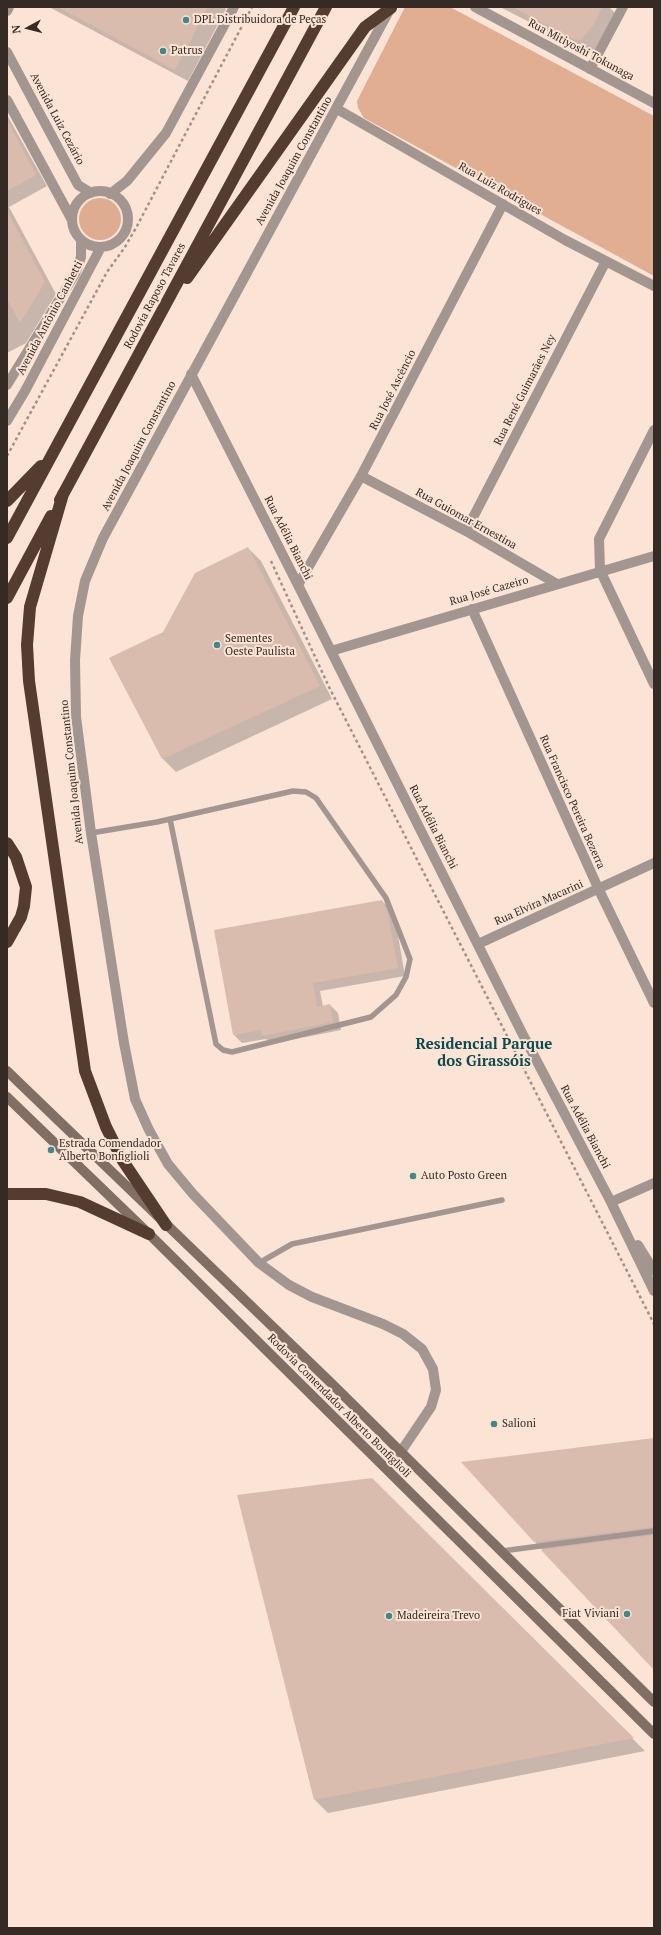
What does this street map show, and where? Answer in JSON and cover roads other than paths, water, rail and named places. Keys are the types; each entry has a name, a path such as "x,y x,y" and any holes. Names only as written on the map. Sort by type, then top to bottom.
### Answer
{"highway":[{"name":"Rodovia Raposo Tavares","path":"7,538 294,7"},
{"name":"Rodovia Raposo Tavares","path":"7,598 326,7"},
{"path":"156,321 366,27 391,7"},
{"path":"7,501 52,455"},
{"path":"63,494 30,607 26,645 29,681 85,1071 106,1127 116,1148 166,1225"},
{"path":"7,843 16,856 26,887 21,918 7,942"},
{"path":"7,1194 46,1194 80,1202 149,1234"}],"main road":[{"name":"Rodovia Comendador Alberto Bonfiglioli","path":"7,1071 328,1380 400,1453 502,1551 654,1702"},
{"name":"Rodovia Comendador Alberto Bonfiglioli","path":"7,1096 149,1234 654,1734"}],"street":[{"path":"7,11 9,7"},
{"path":"110,194 127,181 166,133 234,7"},
{"name":"Avenida Joaquim Constantino","path":"391,7 103,538 85,581 78,616 75,660 75,696 76,718 91,833 124,1043 135,1100 149,1130 168,1164 193,1194 259,1263 289,1285 312,1297 383,1324 402,1334 422,1349 433,1369 436,1390 431,1406 400,1453"},
{"name":"Rua Mitiyoshi Tokunaga","path":"475,7 654,103"},
{"path":"590,69 623,7"},
{"name":"Avenida Luiz Cezário","path":"7,52 78,185 91,193"},
{"path":"7,100 72,220 76,234 81,240 87,244 101,247 111,245 119,240 125,232 128,223 124,204 110,194 91,193 83,197 77,203 73,212 72,220"},
{"name":"Rua Luiz Rodrigues","path":"337,109 503,204 654,286"},
{"name":"Rua José Ascêncio","path":"298,585 362,476 503,204"},
{"name":"Avenida Antônio Canhetti","path":"7,386 75,274 81,257 81,240"},
{"name":"Avenida Antônio Canhetti","path":"7,421 25,391 101,247"},
{"name":"Rua René Guimarães Ney","path":"466,531 606,261"},
{"name":"Rua Adélia Bianchi","path":"191,374 522,1033 611,1202 654,1291"},
{"path":"654,430 599,539 600,570 654,684"},
{"name":"Rua Guiomar Ernestina","path":"362,476 466,531 557,584"},
{"name":"Rua José Cazeiro","path":"330,651 600,570 654,556"},
{"name":"Rua Francisco Pereira Bezerra","path":"472,609 599,890 654,1003"},
{"name":"Rua Elvira Macarini","path":"478,944 599,890 654,863"},
{"path":"654,1183 611,1202 654,1270"}],"lane":[{"path":"91,833 170,819 293,791 306,792 316,798 386,898 410,959 406,977 396,995 371,1017 232,1052 223,1050 216,1044 170,819"},
{"path":"259,1263 292,1244 502,1200"},
{"path":"502,1551 654,1530"}],"place":[{"name":"DPL Distribuidora de Peças","path":"186,20"},
{"name":"Patrus","path":"163,51"},
{"name":"Sementes Oeste Paulista","path":"217,645"},
{"name":"Estrada Comendador Alberto Bonfiglioli","path":"51,1150"},
{"name":"Auto Posto Green","path":"413,1176"},
{"name":"Salioni","path":"494,1424"},
{"name":"Fiat Viviani","path":"627,1614"},
{"name":"Madeireira Trevo","path":"389,1616"}],"district":[{"name":"Residencial Parque dos Girassóis","path":"484,1054"}]}
